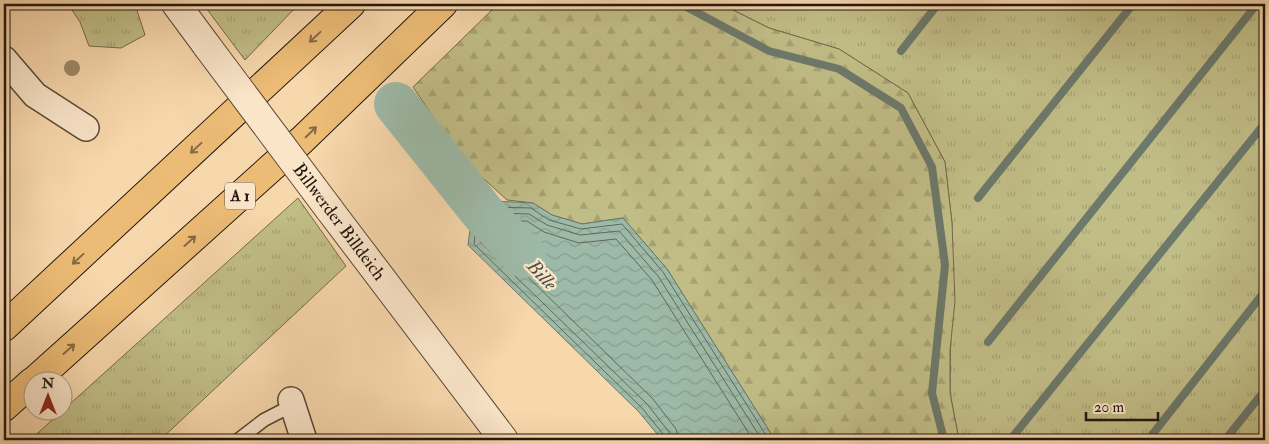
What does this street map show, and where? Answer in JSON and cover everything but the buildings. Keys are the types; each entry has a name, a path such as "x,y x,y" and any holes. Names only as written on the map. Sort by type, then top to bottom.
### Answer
{"highway":[{"path":"4,328 351,4"},
{"name":"A 1","path":"44,372 302,140 443,4"},
{"name":"A 1","path":"4,407 22,391"}],"street":[{"name":"Billwerder Billdeich","path":"176,4 504,440"},
{"path":"4,59 35,95 86,128"},
{"path":"292,402 304,440"}],"lane":[{"path":"238,440 292,402"}],"green space":[{"path":"68,4 135,4 145,35 121,48 89,46 80,22"},
{"path":"203,4 294,4 296,7 245,60"},
{"path":"498,4 721,4 769,28 839,49 908,93 945,162 952,223 955,301 950,350 950,393 959,440 775,440 667,269 623,218 582,224 552,215 533,203 507,200 462,159 413,87"},
{"path":"721,4 1265,4 1265,440 959,440 950,393 952,223 945,162 908,93 839,49 769,28"},
{"path":"298,198 346,266 160,440 30,440 50,422 72,422 72,402"}],"water":[{"path":"493,201 533,203 552,215 582,224 623,218 667,269 775,440 662,440 639,412 468,245 471,222"}],"waterway":[{"path":"681,4 769,51 839,69 901,108 932,167 945,265 932,393 944,440"},
{"path":"901,51 938,4"},
{"path":"978,198 1133,4"},
{"path":"988,342 1257,4"},
{"name":"Bille","path":"396,104 483,213 524,256"},
{"path":"1010,440 1265,123"},
{"path":"1148,440 1265,291"},
{"path":"1225,440 1265,390"}]}
